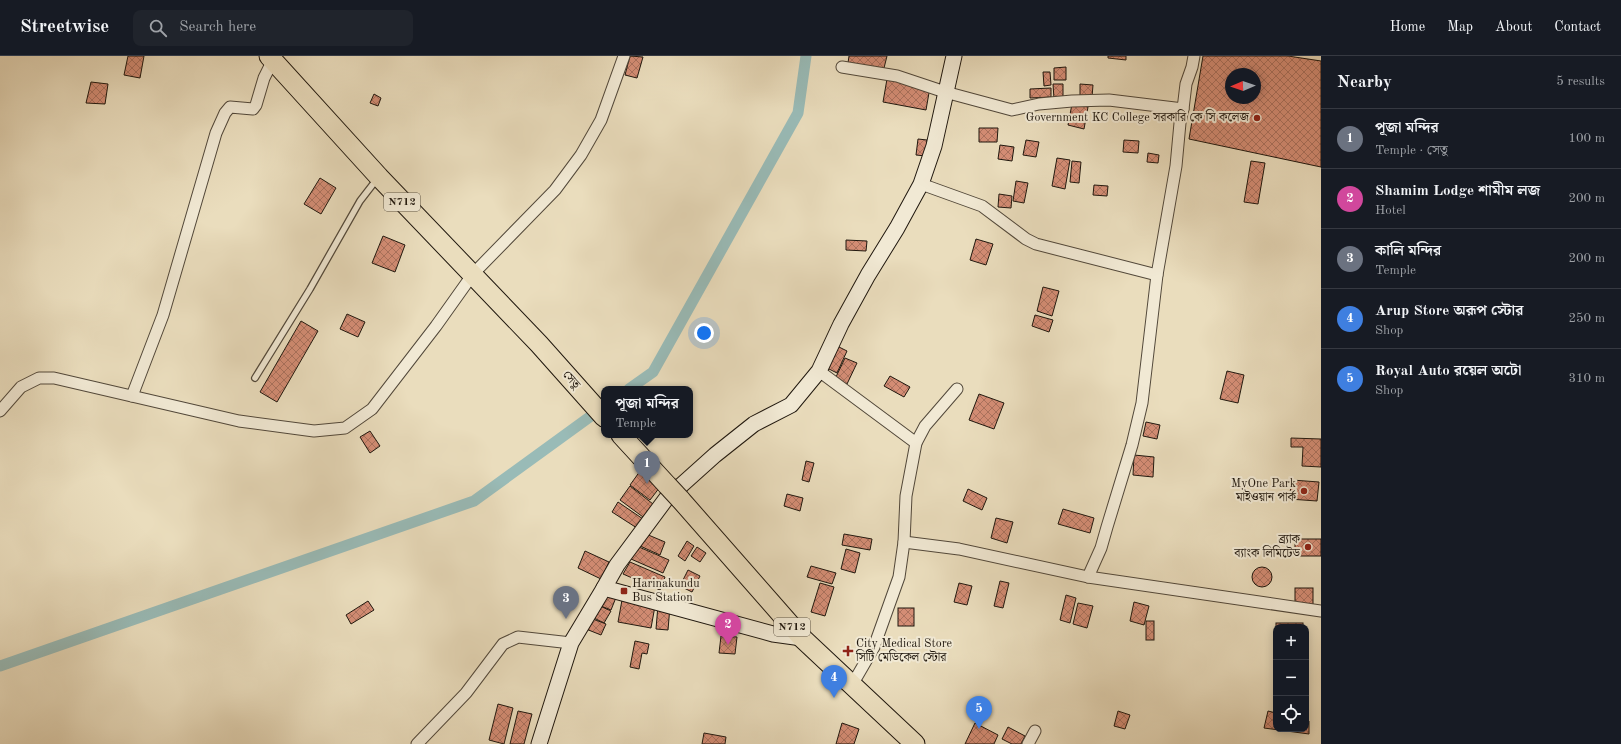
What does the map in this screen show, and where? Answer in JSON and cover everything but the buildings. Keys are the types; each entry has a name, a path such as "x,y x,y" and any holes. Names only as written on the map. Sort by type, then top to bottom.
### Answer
{"highway":[{"name":"N712","path":"271,58 379,177 472,274"},
{"name":"সেতু","path":"472,274 539,344 601,413"},
{"name":"N712","path":"624,438 680,499 802,638 915,744"}],"street":[{"path":"0,411 21,387 38,378 54,378 239,421 314,431 345,428 372,409 436,326 472,274 555,190 582,155 601,120 624,56"},
{"path":"539,744 571,643 616,566 666,499 715,455 754,424 791,405 819,371 841,324 868,275 897,228 920,184 934,146 954,56"},
{"path":"1088,578 1108,527 1132,445 1142,403 1157,275 1176,166 1180,123 1186,84 1194,56"},
{"path":"132,396 162,315 216,133 225,113 230,107 253,109 256,105 271,58"},
{"path":"842,67 897,76 945,92 1012,110 1039,104 1109,100 1183,109"},
{"path":"920,184 982,206 1026,239 1036,244 1157,275"},
{"path":"819,371 916,443"},
{"path":"852,685 874,647 898,577 904,542 906,496 916,443 925,426 957,389"},
{"path":"904,542 959,549 1088,578 1321,612"},
{"path":"604,588 772,634 802,638"},
{"path":"417,744 466,692 503,644 518,637 571,643"},
{"path":"1028,744 1035,731"}],"lane":[{"path":"255,378 310,289 360,201 379,177"}],"waterway":[{"path":"633,386 653,372 798,113 806,56"},
{"path":"0,666 474,501 601,409"}],"place":[{"name":"Government KC College সরকারি কে সি কলেজ","path":"1257,118"},
{"name":"পূজা মন্দির","path":"647,484"},
{"name":"MyOne Park মাইওয়ান পার্ক","path":"1304,491"},
{"name":"ব্র্যাক ব্যাংক লিমিটেড","path":"1308,547"},
{"name":"Harinakundu Bus Station","path":"624,591"},
{"name":"কালি মন্দির","path":"566,619"},
{"name":"Shamim Lodge শামীম লজ","path":"728,645"},
{"name":"City Medical Store সিটি মেডিকেল স্টোর","path":"848,651"},
{"name":"Arup Store অরূপ স্টোর","path":"834,698"},
{"name":"Royal Auto রয়েল অটো","path":"979,729"}]}
